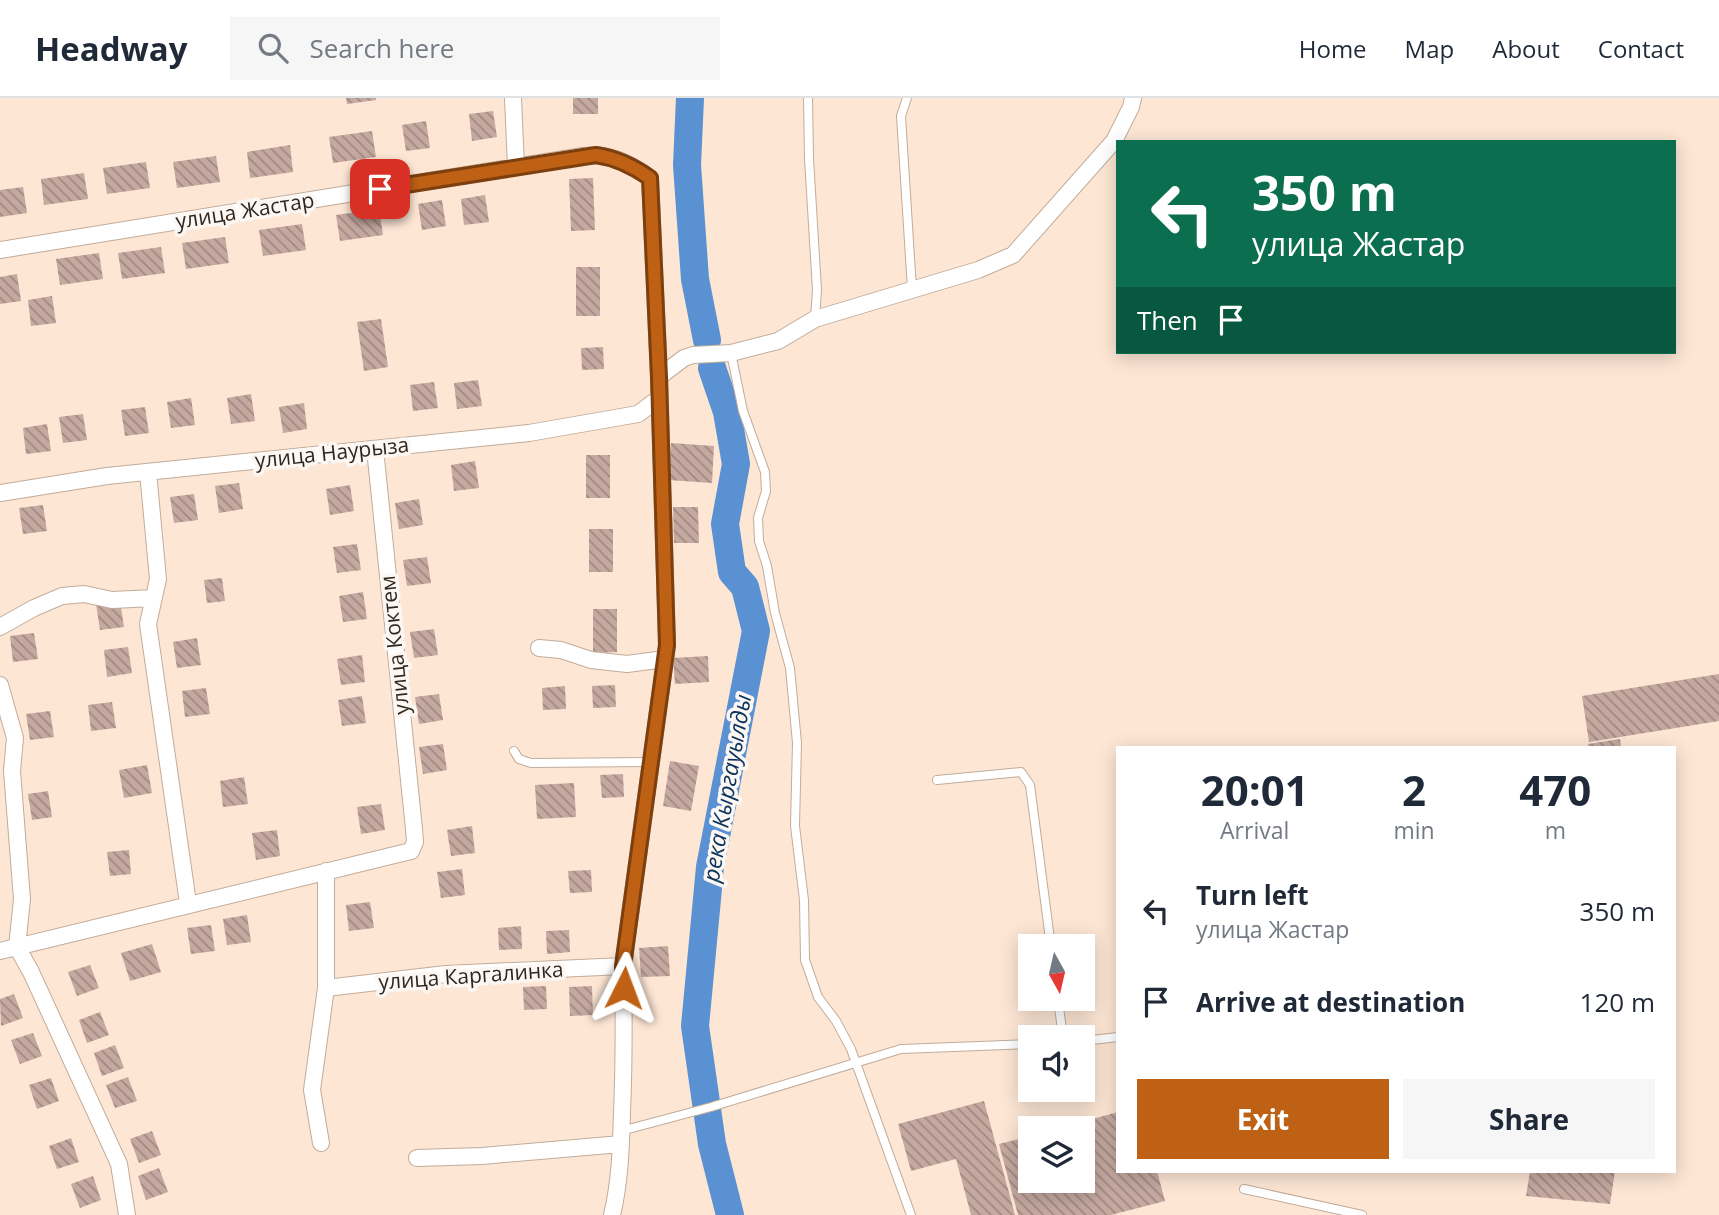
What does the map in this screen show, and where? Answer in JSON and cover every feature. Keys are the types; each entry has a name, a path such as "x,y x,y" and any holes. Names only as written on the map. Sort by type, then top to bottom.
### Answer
{"street":[{"path":"513,98 516,167"},
{"path":"612,1215 616,1200 621,1137 623,966 667,645 659,377 684,358 731,353 778,341 815,319 978,270 1013,255 1114,141 1133,98"},
{"name":"улица Жастар","path":"0,250 516,167 596,155 612,157 631,165 650,178 659,377"},
{"name":"улица Наурыза","path":"0,493 148,472 529,433 638,414 658,400"},
{"name":"улица Коктем","path":"326,871 411,851 415,842 374,449"},
{"path":"148,472 158,579 148,624 188,903"},
{"path":"0,627 62,596 84,594 112,600 154,598"},
{"path":"540,648 561,650 591,660 627,663 664,659"},
{"path":"0,685 15,738 6,772 22,899 17,947 119,1164 127,1215"},
{"path":"0,951 326,871 326,988 312,1090 321,1143"},
{"name":"улица Каргалинка","path":"326,988 446,974 623,966"},
{"path":"417,1158 482,1156 621,1137"}],"lane":[{"path":"807,98 808,159 817,290 815,319"},
{"path":"907,98 901,116 912,289"},
{"path":"731,353 743,411 765,472 766,491 758,518 759,541 790,668 797,743 795,825 804,900 804,960 818,997 836,1021 856,1062 911,1215"},
{"path":"514,751 519,759 531,763 650,762"},
{"path":"937,780 1021,772 1030,785 1049,934"},
{"path":"1095,1040 1116,1037"},
{"path":"621,1137 699,1110 901,1049 1018,1044"},
{"path":"1244,1189 1362,1215"}],"building":[{"path":"346,98 376,98 376,100 347,104"},
{"path":"573,98 598,98 598,114 573,114"},
{"path":"493,111 497,137 472,141 469,114"},
{"path":"426,121 430,148 406,151 402,125"},
{"path":"372,131 376,157 333,163 329,137"},
{"path":"290,145 293,172 250,178 247,152"},
{"path":"216,156 220,182 177,188 173,162"},
{"path":"146,162 150,188 107,194 103,168"},
{"path":"84,173 88,199 44,205 41,179"},
{"path":"593,178 595,230 571,231 569,179"},
{"path":"23,187 27,213 0,217 0,190"},
{"path":"485,195 489,222 464,225 461,199"},
{"path":"442,200 446,226 422,230 418,204"},
{"path":"379,209 383,235 340,241 336,215"},
{"path":"302,224 306,250 263,256 259,230"},
{"path":"225,237 229,263 186,269 182,243"},
{"path":"161,247 165,273 122,279 118,253"},
{"path":"99,253 103,279 60,285 56,259"},
{"path":"576,267 600,267 600,316 576,316"},
{"path":"17,274 21,301 0,304 0,277"},
{"path":"52,296 56,323 31,326 28,300"},
{"path":"381,319 388,367 364,371 357,322"},
{"path":"603,347 604,369 582,370 581,348"},
{"path":"478,380 482,406 457,409 454,383"},
{"path":"434,382 438,408 413,411 410,385"},
{"path":"251,394 255,421 231,424 227,398"},
{"path":"191,398 195,425 171,428 167,402"},
{"path":"304,403 307,429 283,433 279,407"},
{"path":"145,407 149,433 125,436 121,410"},
{"path":"83,414 87,440 63,443 59,417"},
{"path":"47,424 51,451 26,454 23,428"},
{"path":"671,443 714,446 712,483 668,480"},
{"path":"586,455 610,455 610,498 586,498"},
{"path":"475,461 479,488 454,491 451,465"},
{"path":"239,483 243,509 219,513 215,486"},
{"path":"350,485 354,511 330,515 326,489"},
{"path":"194,494 198,520 174,523 170,497"},
{"path":"419,499 423,525 399,529 395,503"},
{"path":"43,505 47,531 23,534 19,508"},
{"path":"673,507 698,507 699,543 674,543"},
{"path":"589,529 613,529 613,572 589,572"},
{"path":"357,544 361,570 337,573 333,547"},
{"path":"427,557 431,583 407,586 403,560"},
{"path":"222,578 225,601 207,603 204,580"},
{"path":"363,592 367,619 343,622 339,596"},
{"path":"120,601 124,627 100,630 96,604"},
{"path":"593,609 617,609 617,652 593,653"},
{"path":"434,629 438,655 414,658 410,632"},
{"path":"34,633 38,659 13,662 10,636"},
{"path":"197,638 201,665 177,668 173,642"},
{"path":"128,647 132,673 107,677 104,650"},
{"path":"362,655 365,682 341,685 337,659"},
{"path":"708,656 709,682 675,684 673,658"},
{"path":"1719,674 1719,721 1589,742 1582,696"},
{"path":"615,685 616,707 593,708 592,686"},
{"path":"565,686 566,709 543,710 542,688"},
{"path":"206,688 210,714 185,717 182,691"},
{"path":"439,694 443,720 419,724 415,697"},
{"path":"362,696 366,723 342,726 338,700"},
{"path":"112,702 116,728 91,731 88,705"},
{"path":"50,711 54,737 30,740 26,714"},
{"path":"1620,739 1621,746 1588,746"},
{"path":"443,744 447,770 423,774 419,747"},
{"path":"670,761 699,766 691,811 663,806"},
{"path":"147,765 152,793 124,798 119,770"},
{"path":"623,774 624,797 602,798 600,775"},
{"path":"244,777 248,804 223,807 220,781"},
{"path":"574,783 576,817 537,819 535,785"},
{"path":"48,791 52,817 32,820 28,794"},
{"path":"381,804 385,830 361,834 357,807"},
{"path":"472,826 475,853 451,856 447,830"},
{"path":"277,830 280,856 256,860 252,833"},
{"path":"129,850 131,874 110,876 107,852"},
{"path":"462,869 465,895 441,898 437,872"},
{"path":"591,870 592,892 570,893 568,871"},
{"path":"370,902 374,928 349,931 346,905"},
{"path":"247,915 251,942 227,945 223,919"},
{"path":"211,925 215,951 191,954 187,928"},
{"path":"521,926 522,949 499,950 498,928"},
{"path":"569,930 570,952 547,954 546,931"},
{"path":"152,944 161,972 130,981 121,953"},
{"path":"668,946 670,976 641,977 639,948"},
{"path":"90,965 99,988 77,996 68,972"},
{"path":"546,986 547,1009 524,1010 523,987"},
{"path":"592,986 593,1015 570,1016 569,987"},
{"path":"14,994 23,1018 1,1026 0,999"},
{"path":"100,1012 109,1035 87,1043 79,1020"},
{"path":"33,1033 42,1056 20,1064 11,1040"},
{"path":"115,1045 124,1068 102,1076 94,1053"},
{"path":"128,1077 137,1101 115,1108 106,1085"},
{"path":"51,1078 59,1101 37,1109 29,1085"},
{"path":"984,1101 1015,1215 971,1215 956,1159 911,1171 898,1124"},
{"path":"1116,1113 1116,1173 1158,1173 1165,1201 1111,1215 1018,1215 999,1144 1018,1139 1018,1193 1095,1193 1095,1118"},
{"path":"152,1131 161,1155 139,1163 130,1139"},
{"path":"71,1138 79,1162 57,1169 49,1146"},
{"path":"159,1168 168,1192 146,1200 138,1176"},
{"path":"1530,1173 1615,1173 1610,1204 1526,1196"},
{"path":"93,1176 101,1200 80,1208 71,1184"}],"waterway":[{"name":"река Кыргауылды","path":"690,98 687,165 695,279 707,340"},
{"name":"река Кыргауылды","path":"712,368 727,412 736,464 725,524 732,572 745,587 756,631 710,867 695,1026 712,1144 730,1215"}],"route":[{"path":"380,189 596,155 612,157 631,165 650,178 667,645 623,966 624,988"}]}
